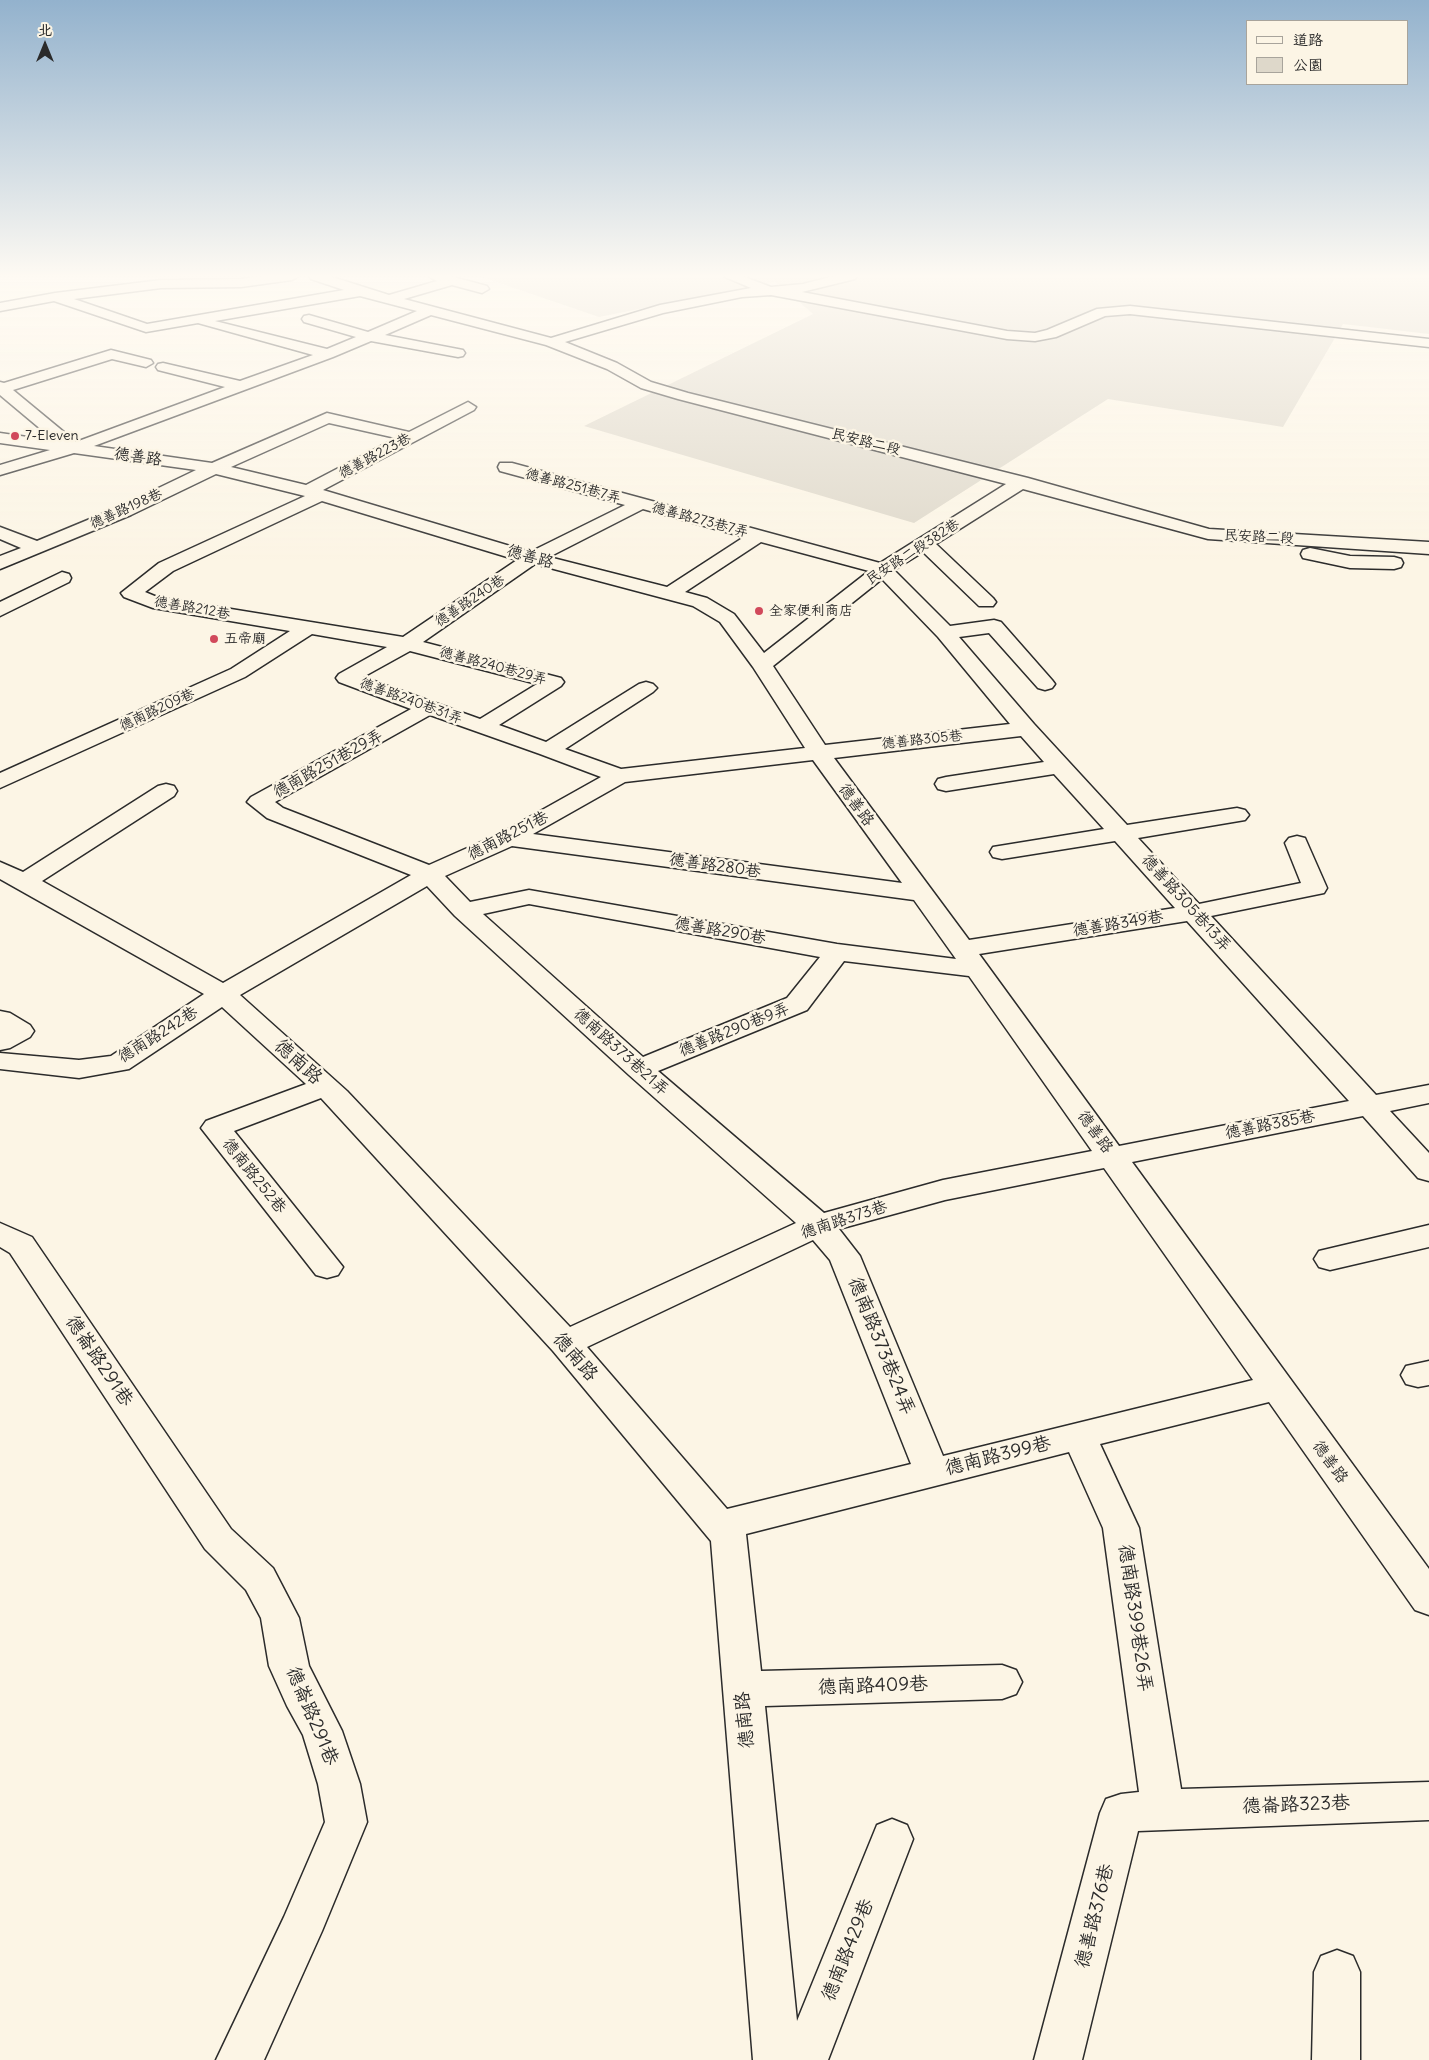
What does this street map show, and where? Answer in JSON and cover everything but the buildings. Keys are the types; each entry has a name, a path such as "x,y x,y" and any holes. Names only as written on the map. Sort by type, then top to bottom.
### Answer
{"street":[{"path":"1,388 52,372"},
{"path":"187,372 241,386"},
{"path":"0,470 74,448 279,372"},
{"name":"民安路二段","path":"623,372 646,385 674,393 1022,482 1208,534 1429,548"},
{"path":"1,388 74,448"},
{"name":"德善路223巷","path":"314,493 411,437 468,407"},
{"name":"德善路198巷","path":"7,574 37,548 125,511 214,468 327,418 411,437"},
{"name":"德善路","path":"0,438 214,468 314,493 532,558 700,602 727,618 762,665 818,751 1112,1156 1429,1599"},
{"name":"德善路251巷7弄","path":"506,467 640,504"},
{"name":"民安路二段382巷","path":"762,665 883,569 1022,482"},
{"name":"德善路212巷","path":"314,493 166,567 131,593 153,602 407,644"},
{"name":"德善路273巷7弄","path":"640,504 883,569"},
{"name":"德善路240巷","path":"407,644 532,558 640,504"},
{"path":"0,532 37,548"},
{"path":"1208,534 1350,562 1429,563"},
{"path":"670,594 759,535"},
{"path":"924,543 986,602"},
{"name":"德善路305巷13弄","path":"883,569 945,633 1026,729 1195,912 1429,1171"},
{"path":"0,610 55,581 7,574"},
{"path":"945,633 994,626 1045,684"},
{"name":"德南路209巷","path":"0,781 238,673 308,628"},
{"name":"德善路240巷31弄","path":"407,644 346,678 542,748"},
{"name":"德善路240巷29弄","path":"407,644 554,682 482,727"},
{"path":"619,776 548,750 646,688"},
{"name":"德南路251巷29弄","path":"428,708 259,802 275,813 430,874"},
{"name":"德善路305巷","path":"818,751 1026,729"},
{"name":"德南路251巷","path":"222,994 430,874 509,838 619,776 818,751"},
{"path":"946,784 1061,766"},
{"path":"12,876 166,791"},
{"path":"1002,852 1237,815"},
{"name":"德善路280巷","path":"509,838 920,893"},
{"name":"德善路349巷","path":"961,949 1195,912 1315,888 1297,842"},
{"name":"德南路373巷21弄","path":"430,874 464,911 639,1069 818,1225"},
{"name":"德南路","path":"12,876 222,994 325,1086 565,1343 729,1537 777,2060"},
{"name":"德善路290巷","path":"464,911 529,897 837,952 977,969"},
{"name":"德善路290巷9弄","path":"639,1069 797,1004 837,952"},
{"name":"德南路242巷","path":"0,1061 79,1069 119,1063 222,994"},
{"path":"0,1019 20,1031 0,1042"},
{"name":"德南路252巷","path":"325,1086 216,1128 327,1267"},
{"name":"德善路385巷","path":"1112,1156 1429,1094"},
{"name":"德南路373巷","path":"565,1343 818,1225 942,1190 1112,1156"},
{"name":"德南路373巷24弄","path":"818,1225 844,1256 932,1473"},
{"name":"德崙路291巷","path":"0,1234 22,1245 218,1539 260,1578 280,1618 289,1666 301,1694 322,1731 339,1784 346,1822 300,1932 240,2060"},
{"path":"1330,1259 1429,1236"},
{"name":"德南路399巷","path":"719,1526 1277,1387"},
{"name":"德南路399巷26弄","path":"1079,1436 1122,1528 1163,1809"},
{"name":"德南路409巷","path":"743,1690 1002,1682"},
{"name":"德崙路323巷","path":"1163,1809 1429,1801"},
{"name":"德善路376巷","path":"1058,2060 1121,1813 1163,1809"},
{"name":"德南路429巷","path":"804,2060 892,1839"},
{"path":"1336,2060 1337,1972"}],"green space":[{"path":"694,372 1315,372 1283,427 1108,399 914,523 584,426"}],"place":[{"name":"7-Eleven","path":"15,436"},
{"name":"全家便利商店","path":"759,611"},
{"name":"五帝廟","path":"214,639"}]}
